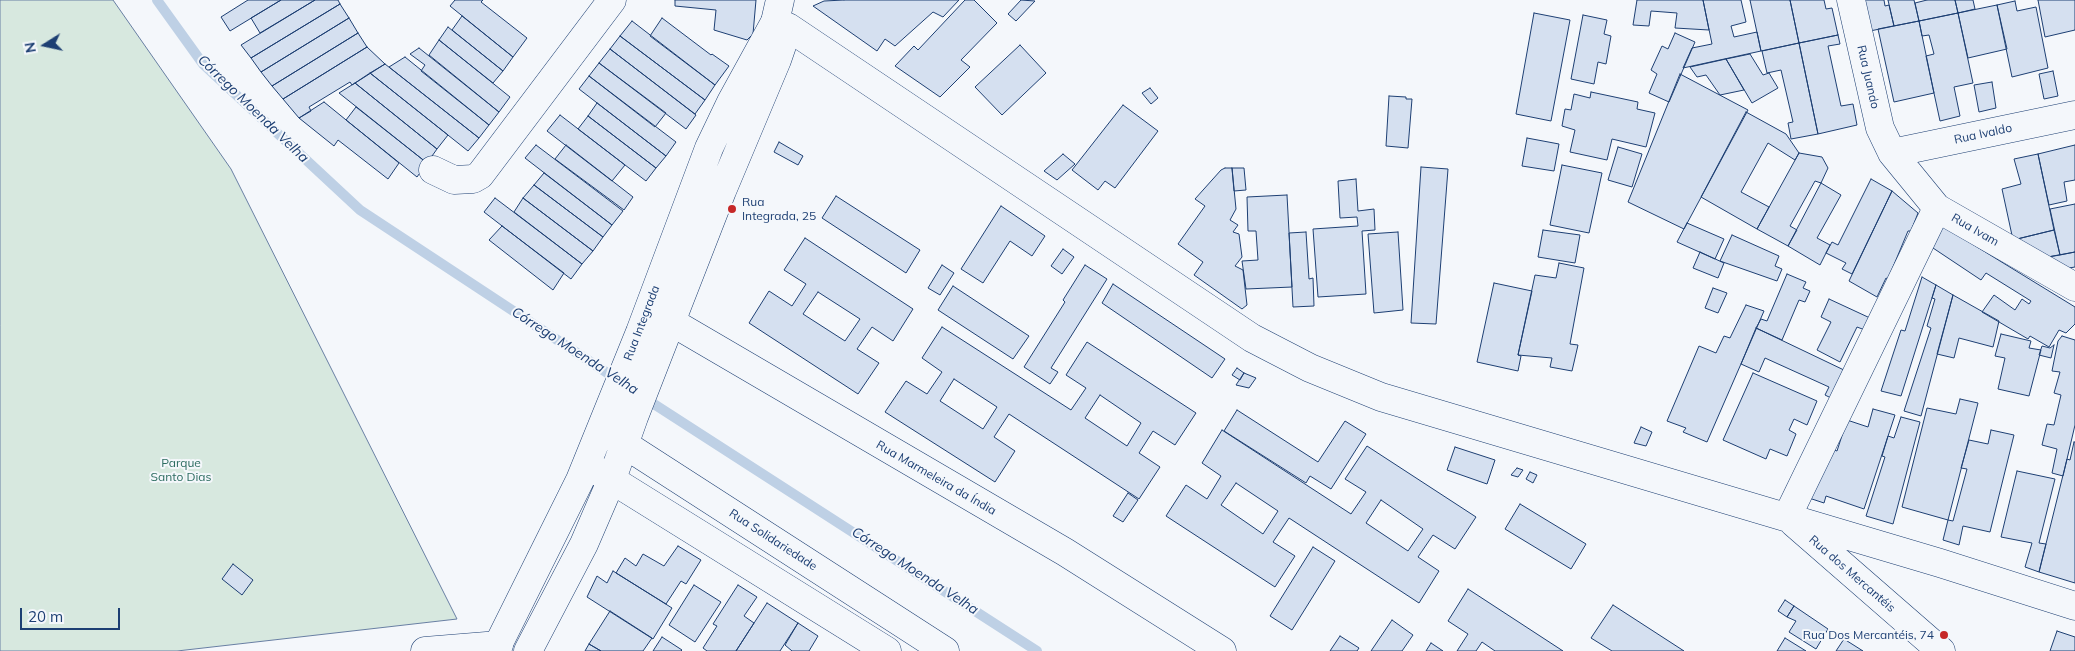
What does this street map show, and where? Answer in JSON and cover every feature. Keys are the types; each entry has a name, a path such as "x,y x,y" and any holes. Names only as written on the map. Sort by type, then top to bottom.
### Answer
{"street":[{"path":"433,170 454,180 473,179 480,175 612,0"},
{"name":"Rua Juando","path":"1851,0 1878,121 1892,153"},
{"path":"783,12 1252,338 1310,368 1381,397 1787,517 2075,606"},
{"name":"Rua Integrada","path":"528,651 584,544 612,479 634,417 656,327 709,148 732,102 783,12"},
{"name":"Rua Ivaldo","path":"1892,153 2075,115"},
{"name":"Rua Ivam","path":"1892,153 1937,208 2075,287"},
{"path":"1787,517 1937,208"},
{"name":"Rua Integrada","path":"497,648 586,464 612,400 656,327"},
{"name":"Rua Marmeleira da Índia","path":"656,327 1065,552 1222,651"},
{"name":"Rua Solidariedade","path":"600,430 945,651"},
{"path":"586,464 887,651"},
{"name":"Rua dos Mercantéis","path":"1787,517 1941,651"},
{"path":"425,651 497,648"}],"green space":[{"name":"Parque Santo Dias","path":"0,0 113,0 231,169 457,619 177,651 0,651"}],"building":[{"path":"248,0 281,0 230,31 221,17"},
{"path":"281,0 315,0 260,33 251,18"},
{"path":"315,0 338,0 340,4 251,58 241,45"},
{"path":"455,0 483,0 481,2 527,38 513,57 450,6"},
{"path":"675,0 756,0 753,34 747,40 714,30 716,10 675,6"},
{"path":"959,0 943,17 933,12 895,46 885,39 877,51 813,6 824,1"},
{"path":"965,0 974,0 997,23 961,60 970,67 940,97 895,66 914,46 918,50"},
{"path":"1021,0 1035,1 1016,21 1008,14"},
{"path":"1637,0 1703,0 1709,30 1675,28 1677,13 1651,11 1649,26 1633,25"},
{"path":"1703,0 1741,0 1746,22 1731,26 1734,37 1757,32 1761,51 1683,68 1692,48 1712,44"},
{"path":"1750,0 1790,0 1799,43 1761,51"},
{"path":"1790,0 1824,0 1826,9 1832,8 1838,35 1799,43"},
{"path":"1864,0 1884,0 1885,6 1889,5 1894,26 1870,31"},
{"path":"1888,0 1914,0 1919,21 1894,26"},
{"path":"1927,0 1955,0 1958,13 1919,21 1915,3"},
{"path":"1955,0 1973,0 1975,9 1958,13"},
{"path":"2038,0 2075,0 2075,30 2045,37"},
{"path":"2015,1 2017,11 2036,7 2048,68 2012,77 1997,5"},
{"path":"340,4 349,18 261,72 251,58"},
{"path":"1997,5 2007,49 1968,58 1958,13"},
{"path":"1534,13 1570,20 1551,121 1516,114"},
{"path":"1958,13 1973,83 1954,87 1960,116 1940,121 1926,56 1934,54 1929,35 1922,36 1919,21"},
{"path":"1583,15 1607,20 1604,34 1611,36 1606,64 1598,62 1594,84 1571,79"},
{"path":"462,16 513,57 503,71 452,30"},
{"path":"349,18 358,33 272,86 261,72"},
{"path":"662,18 711,55 729,66 715,85 650,36"},
{"path":"632,21 715,85 705,100 620,36"},
{"path":"1919,21 1934,93 1894,102 1878,29"},
{"path":"448,27 503,71 493,83 439,40"},
{"path":"358,33 367,47 283,99 272,86"},
{"path":"1675,33 1695,42 1669,102 1649,93 1657,74 1651,70 1662,46 1668,49"},
{"path":"1838,35 1840,44 1828,46 1841,106 1853,104 1857,125 1818,134 1799,43"},
{"path":"620,36 705,100 695,114 610,49"},
{"path":"439,40 510,97 499,112 429,55"},
{"path":"1799,43 1818,134 1791,139 1788,123 1793,122 1781,70 1767,73 1762,51"},
{"path":"1020,45 1046,73 1002,115 975,87"},
{"path":"367,47 385,64 352,85 350,82 309,107 311,111 299,118 283,99"},
{"path":"419,48 499,112 489,125 421,71 425,65 410,54"},
{"path":"610,49 696,115 686,129 599,63"},
{"path":"1750,54 1763,75 1769,73 1778,88 1752,103 1726,59"},
{"path":"405,57 489,125 479,138 389,67"},
{"path":"1726,59 1744,90 1720,95 1706,75 1697,77 1690,67"},
{"path":"599,63 666,113 655,127 589,76"},
{"path":"385,64 479,138 468,151 370,73"},
{"path":"2053,71 2058,96 2044,99 2039,74"},
{"path":"370,73 448,135 437,149 355,83"},
{"path":"1680,74 1748,110 1684,229 1628,202"},
{"path":"589,76 676,142 666,156 579,89"},
{"path":"1992,82 1996,108 1979,112 1974,85"},
{"path":"355,83 437,149 427,163 339,93"},
{"path":"1150,88 1158,98 1151,104 1142,93"},
{"path":"1591,92 1638,102 1637,109 1655,113 1646,147 1612,139 1607,160 1570,152 1575,130 1562,126 1565,109 1571,110 1574,94 1590,98"},
{"path":"1389,96 1412,99 1408,148 1386,146"},
{"path":"324,102 399,163 388,179 338,140 334,146 299,118"},
{"path":"597,103 666,156 656,168 588,116"},
{"path":"1123,105 1158,131 1115,188 1105,181 1098,190 1072,170"},
{"path":"356,107 427,163 417,177 346,120"},
{"path":"1746,112 1786,134 1799,153 1795,160 1768,143 1741,192 1769,207 1757,229 1701,197"},
{"path":"560,115 625,165 612,181 547,131"},
{"path":"588,116 656,168 646,181 578,129"},
{"path":"1527,138 1559,144 1554,171 1522,166"},
{"path":"779,142 803,156 798,165 774,152"},
{"path":"536,145 623,211 612,225 525,158"},
{"path":"566,145 633,197 624,210 555,159"},
{"path":"2075,145 2075,180 2064,182 2067,201 2049,205 2038,154"},
{"path":"1618,147 1642,154 1632,187 1608,180"},
{"path":"1799,153 1822,157 1828,168 1821,183 1815,181 1790,226 1797,230 1788,246 1757,229"},
{"path":"1063,154 1075,164 1057,180 1044,171"},
{"path":"2038,154 2054,230 2013,240 2002,189 2021,184 2014,159"},
{"path":"1562,165 1602,173 1589,233 1550,225"},
{"path":"1421,167 1448,169 1436,324 1411,323"},
{"path":"1225,168 1232,168 1236,209 1230,220 1238,225 1233,232 1239,234 1242,257 1235,266 1243,270 1247,305 1242,309 1194,275 1203,262 1178,244 1205,206 1195,199"},
{"path":"1232,168 1244,168 1246,190 1234,191"},
{"path":"544,173 612,225 603,237 534,185"},
{"path":"1356,179 1358,211 1374,209 1375,230 1362,231 1366,294 1318,297 1313,229 1358,226 1357,217 1340,218 1338,181"},
{"path":"1871,179 1892,191 1852,274 1842,269 1846,263 1826,253 1832,242 1838,245"},
{"path":"1821,183 1841,195 1817,238 1830,245 1820,265 1788,246"},
{"path":"534,185 603,237 593,251 523,198"},
{"path":"1892,191 1918,213 1911,231 1908,231 1888,279 1886,278 1877,297 1849,281"},
{"path":"1287,195 1292,287 1246,289 1242,261 1258,260 1256,231 1248,231 1247,197"},
{"path":"836,196 920,250 906,273 822,218"},
{"path":"495,198 582,264 571,279 484,212"},
{"path":"523,198 593,251 582,264 514,212"},
{"path":"2075,204 2075,252 2060,255 2050,209"},
{"path":"1001,206 1045,236 1032,256 1010,241 983,283 961,269"},
{"path":"1687,223 1724,239 1715,259 1677,242"},
{"path":"1938,223 2075,307 2075,324 2066,333 2059,330 2049,347 2030,336 2028,339 1982,312 1994,295 2015,310 2022,299 2029,304 2031,301 1986,273 1981,280 1927,244"},
{"path":"502,226 564,273 553,290 489,240"},
{"path":"1543,230 1580,235 1575,263 1538,257"},
{"path":"2054,230 2060,255 2042,258 2013,240"},
{"path":"1306,232 1309,279 1313,278 1314,306 1293,307 1289,233"},
{"path":"1398,232 1403,310 1374,313 1368,234"},
{"path":"1732,235 1779,256 1775,266 1782,269 1777,281 1720,261"},
{"path":"805,238 913,309 893,341 872,327 857,349 879,363 858,394 749,323 769,291 792,306 806,284 784,270","holes":["818,292 860,319 845,341 803,314"]},
{"path":"1063,249 1074,257 1062,274 1051,266"},
{"path":"1700,252 1724,263 1718,278 1693,268"},
{"path":"2075,252 2075,267 2069,268 2042,258"},
{"path":"1559,263 1584,268 1570,344 1578,345 1572,371 1550,367 1552,358 1518,355 1535,275 1556,278"},
{"path":"942,265 954,273 940,295 928,288"},
{"path":"1085,265 1107,279 1051,368 1058,372 1050,384 1024,367 1065,302 1063,300"},
{"path":"1787,274 1806,282 1803,288 1810,291 1805,302 1799,300 1782,340 1756,328 1761,319 1767,321"},
{"path":"1922,277 1936,285 1901,396 1881,391 1901,330 1905,331"},
{"path":"1494,283 1532,291 1518,355 1521,356 1518,371 1477,362"},
{"path":"1113,284 1225,359 1212,378 1102,303"},
{"path":"1936,285 1953,295 1921,416 1904,411 1931,328 1927,326 1935,299 1932,298"},
{"path":"953,286 1029,336 1013,359 938,310"},
{"path":"1713,288 1727,293 1718,313 1705,308"},
{"path":"1953,295 1999,321 1993,347 1959,338 1954,358 1937,354"},
{"path":"1829,299 1870,318 1865,330 1857,327 1840,362 1817,350 1831,322 1821,317"},
{"path":"1746,305 1764,311 1707,442 1683,432 1686,428 1667,421 1699,346 1716,353 1724,336 1730,338"},
{"path":"942,327 1071,410 1086,388 1066,375 1087,342 1196,413 1175,445 1153,431 1139,453 1160,467 1139,499 1009,414 994,437 1015,451 995,482 885,412 906,381 927,394 942,372 922,358","holes":["954,379 997,407 983,429 940,401","1100,395 1141,423 1127,446 1085,418"]},
{"path":"1756,328 1846,371 1833,399 1825,395 1829,387 1765,358 1759,372 1741,364"},
{"path":"2001,334 2031,341 2029,348 2041,350 2029,396 1998,389 2005,358 1995,356"},
{"path":"2062,336 2075,340 2075,425 2063,476 2052,473 2057,449 2042,445 2047,424 2054,425 2061,395 2054,393 2060,372 2052,371 2058,341"},
{"path":"2054,345 2051,358 2039,355 2042,346 2050,348"},
{"path":"1237,368 1244,373 1240,380 1232,375"},
{"path":"1244,373 1256,378 1249,388 1236,385"},
{"path":"1753,373 1817,401 1807,425 1794,419 1789,430 1796,434 1787,456 1770,449 1766,459 1723,440"},
{"path":"1960,399 1978,403 1948,520 1902,507 1927,408 1956,414"},
{"path":"1873,409 1895,415 1864,509 1826,496 1824,503 1806,497 1829,448 1837,451 1847,420 1868,427"},
{"path":"1237,410 1318,462 1345,421 1366,434 1331,489 1310,476 1306,483 1224,431"},
{"path":"1901,417 1920,422 1893,524 1866,516 1885,457 1882,456 1888,436 1894,438"},
{"path":"1641,427 1652,432 1646,446 1634,443"},
{"path":"1222,430 1351,514 1366,492 1345,479 1367,446 1476,517 1455,549 1433,535 1418,557 1439,571 1419,603 1289,518 1273,542 1295,556 1275,587 1166,516 1186,485 1207,499 1221,476 1202,463","holes":["1236,483 1278,511 1263,534 1221,505","1381,500 1423,529 1408,551 1366,523"]},
{"path":"1991,430 2014,435 1990,532 1963,526 1959,545 1943,540 1948,520 1953,521 1967,469 1961,468 1969,440 1988,444"},
{"path":"2074,442 2075,583 2039,572 2067,459 2070,460"},
{"path":"1455,447 1495,460 1487,484 1447,470"},
{"path":"1517,468 1523,470 1518,477 1511,475"},
{"path":"2017,471 2055,479 2039,543 2046,544 2039,572 2025,567 2032,543 2001,537"},
{"path":"1530,472 1537,475 1533,483 1526,479"},
{"path":"1128,493 1138,500 1123,522 1113,516"},
{"path":"1520,504 1586,544 1571,569 1505,529"},
{"path":"678,546 701,560 686,584 681,581 666,604 616,573 625,558 636,566 643,554 664,566"},
{"path":"1313,547 1335,561 1292,630 1270,616"},
{"path":"233,564 253,580 242,595 222,579"},
{"path":"613,571 672,608 653,639 587,597 597,576 607,583"},
{"path":"694,585 721,602 695,642 669,625"},
{"path":"738,585 757,597 744,616 754,623 736,651 707,651 703,648 717,626 713,624"},
{"path":"1468,589 1563,651 1495,651 1482,642 1476,651 1457,651 1468,634 1448,621"},
{"path":"1785,600 1794,606 1787,617 1778,611"},
{"path":"767,603 798,623 780,651 736,651"},
{"path":"1613,605 1684,651 1612,651 1591,638"},
{"path":"1794,606 1828,629 1816,649 1789,632 1796,621 1787,617"},
{"path":"610,611 652,638 643,651 601,651 589,644"},
{"path":"1392,620 1413,635 1402,651 1371,651"},
{"path":"798,623 818,636 809,651 792,651 785,645"},
{"path":"2057,631 2075,637 2075,651 2050,651"},
{"path":"1340,636 1359,648 1357,651 1330,651"},
{"path":"662,637 682,650 653,651"},
{"path":"1785,638 1806,651 1777,651"},
{"path":"1844,639 1863,651 1836,651"},
{"path":"1431,643 1443,651 1426,651"},
{"path":"589,644 601,651 585,651"}],"waterway":[{"name":"Córrego Moenda Velha","path":"157,0 203,64 360,210 618,380"},
{"name":"Córrego Moenda Velha","path":"643,397 1037,651"}],"place":[{"name":"Rua Integrada, 25","path":"732,209"},
{"name":"Rua Dos Mercantéis, 74","path":"1944,635"}]}
